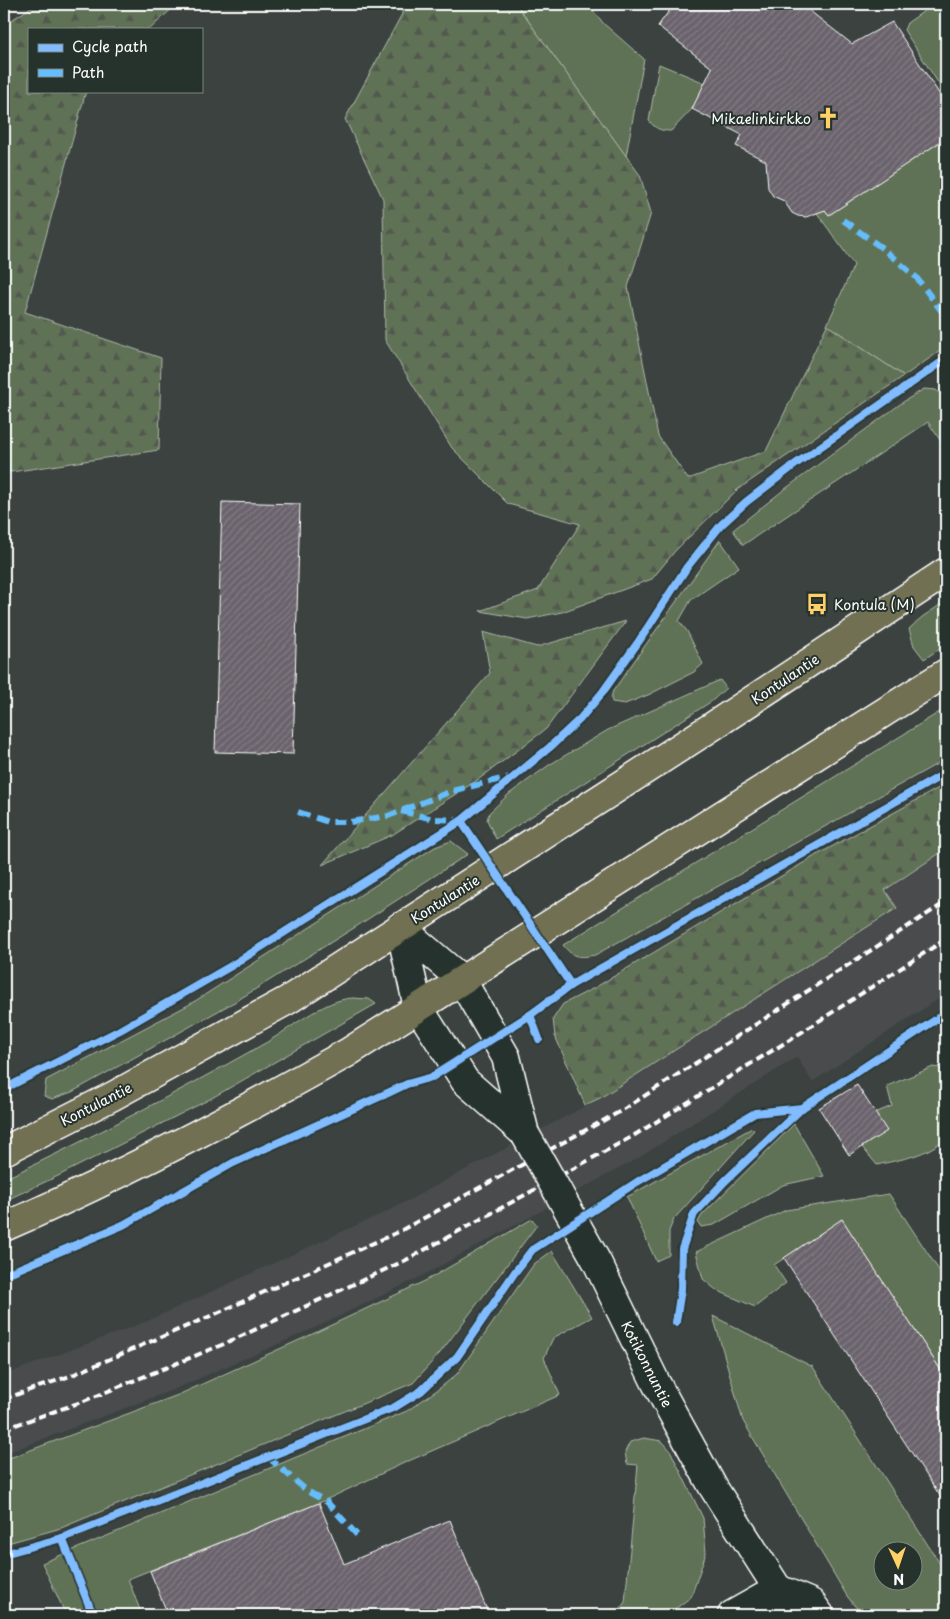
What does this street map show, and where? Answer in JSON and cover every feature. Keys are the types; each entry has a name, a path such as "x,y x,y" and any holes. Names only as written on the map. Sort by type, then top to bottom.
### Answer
{"main road":[{"name":"Kontulantie","path":"4,1151 113,1096 288,1000 705,732 946,572"},
{"path":"4,1227 152,1158 244,1111 347,1053 946,672"}],"street":[{"name":"Kotikonnuntie","path":"400,927 461,979 506,1057 525,1134 596,1262 656,1383 712,1488 779,1602"},
{"name":"Kotikonnuntie","path":"400,927 418,1007 465,1081 525,1134"},
{"path":"732,1615 779,1602 811,1603 820,1615"}],"shaded area":[{"path":"946,849 946,994 812,1082 797,1057 640,1157 420,1277 317,1327 175,1389 4,1454 4,1375 145,1322 394,1208 600,1098 896,909 885,891"}],"green space":[{"path":"36,4 177,4 151,28 28,28 28,92 86,92 25,312 161,358 159,450 4,473 4,25"},
{"path":"402,4 516,4 640,175 651,213 628,287 658,436 688,479 766,451 827,325 904,376 737,490 675,551 652,579 562,612 527,619 480,611 538,590 580,524 508,504 452,448 385,340 383,199 345,119 402,14"},
{"path":"516,4 588,4 604,24 644,59 626,156"},
{"path":"934,4 937,4 946,18 946,95 904,30 907,23"},
{"path":"659,64 705,83 692,109 671,131 659,129 649,121"},
{"path":"946,138 946,347 904,376 827,325 854,265 817,213 825,210 829,215"},
{"path":"924,389 936,390 946,399 946,449 928,422 743,545 733,530 781,492 903,402"},
{"path":"720,540 739,567 691,600 679,621 687,631 703,664 694,672 648,695 625,704 612,702 613,691"},
{"path":"946,601 946,645 924,659 914,646 909,629 922,617"},
{"path":"626,621 546,729 479,779 392,835 322,865 490,673 483,632 537,647"},
{"path":"720,680 726,688 712,701 496,839 487,820 489,813 509,794 549,765 608,730"},
{"path":"946,708 946,759 595,955 585,957 573,955 563,945"},
{"path":"946,784 946,849 885,890 897,908 600,1098 585,1105 555,1036 553,1019 563,1004 596,987 815,856"},
{"path":"451,841 468,854 354,928 238,1000 72,1092 52,1099 44,1096 46,1080 192,1003 435,847"},
{"path":"353,998 369,999 376,1004 210,1099 58,1176 4,1201 4,1179 197,1081 271,1040 318,1010 341,1000"},
{"path":"933,1067 946,1069 946,1137 923,1153 877,1165 862,1147 886,1131 875,1113 892,1106 887,1086"},
{"path":"794,1124 824,1176 783,1185 714,1225 701,1227 698,1222 702,1215"},
{"path":"752,1128 754,1130 674,1219 669,1231 669,1255 656,1261 627,1197"},
{"path":"889,1194 946,1281 946,1378 842,1219 774,1265 786,1283 755,1307 716,1290 703,1279 696,1252 786,1210"},
{"path":"532,1219 537,1225 440,1353 413,1383 61,1528 4,1544 4,1460 178,1395 306,1337 427,1280"},
{"path":"552,1251 592,1317 553,1338 544,1358 560,1395 404,1463 319,1503 128,1579 142,1615 66,1615 42,1563 407,1411 457,1374 534,1264"},
{"path":"713,1316 813,1367 946,1573 946,1615 862,1615 847,1596 743,1421"},
{"path":"644,1438 662,1441 670,1450 703,1518 706,1553 691,1597 667,1615 616,1615 625,1602 638,1465 627,1464 625,1452 630,1442"}],"building":[{"name":"Mikaelinkirkko","path":"674,4 801,4 852,44 892,22 946,104 946,138 829,215 825,210 806,217 798,216 792,213 784,201 773,196 768,188 766,161 736,146 742,135 692,109 712,68 658,26"},
{"path":"222,502 300,504 293,754 215,752"},
{"path":"857,1085 887,1131 849,1155 819,1108"},
{"path":"842,1219 946,1378 946,1505 784,1258"},
{"path":"319,1503 344,1564 450,1520 489,1615 168,1615 150,1571"}],"railway":[{"path":"4,1399 70,1376 213,1315 398,1232 621,1111 946,902"},
{"path":"4,1429 84,1401 224,1344 406,1260 633,1136 788,1041 946,939"}],"marked path":[{"path":"843,220 882,248 916,277 946,317"},
{"path":"298,812 328,822 350,822 388,816 452,791 510,777"},
{"path":"401,811 433,819 460,820"},
{"path":"268,1457 307,1491 327,1502 357,1535"}],"cycle path":[{"path":"4,1089 120,1030 231,966 461,821 550,747 580,719 602,693 639,641 687,567 721,525 746,502 797,463 946,359"},
{"path":"539,1039 530,1015 571,985 946,773"},
{"path":"461,821 571,985"},
{"path":"4,1554 62,1538 395,1407 421,1391 457,1357 532,1250 637,1182 755,1113 802,1108 946,1013"},
{"path":"4,1275 123,1225 233,1163 407,1084 432,1077 530,1015"},
{"path":"676,1322 681,1289 682,1249 694,1214 725,1181 802,1108"},
{"path":"62,1538 93,1615"}],"place":[{"name":"Mikaelinkirkko","path":"828,118"},
{"name":"Kontula (M)","path":"817,604"}]}
